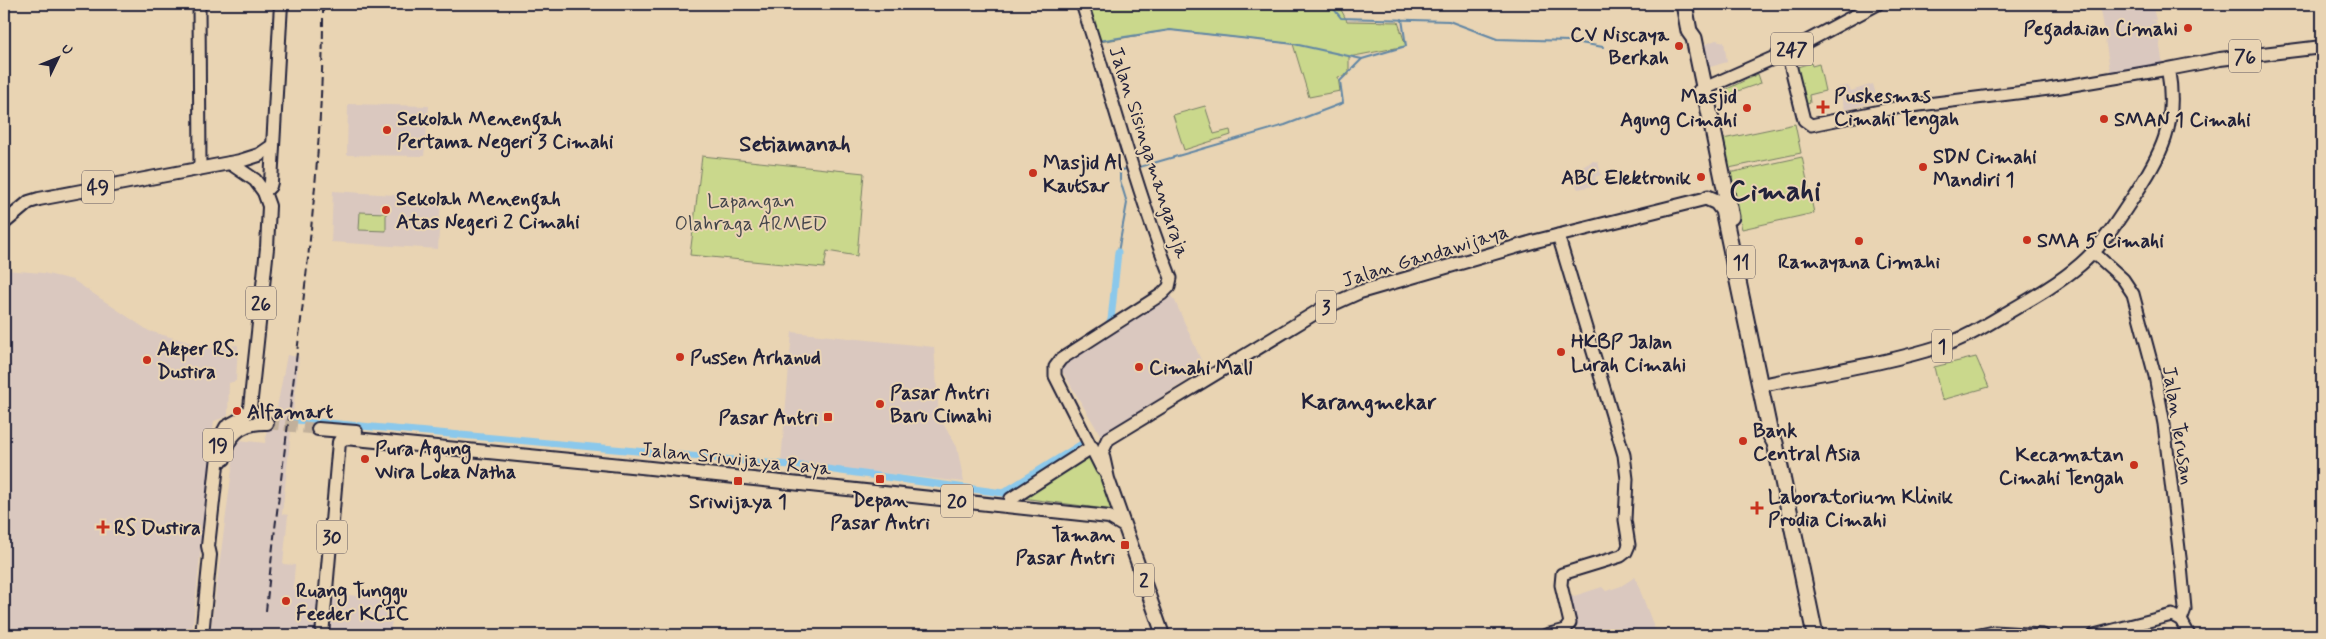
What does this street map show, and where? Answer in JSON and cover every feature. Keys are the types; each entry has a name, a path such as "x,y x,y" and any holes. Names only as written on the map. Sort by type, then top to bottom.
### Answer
{"highway":[{"name":"11","path":"1684,4 1701,90 1778,432 1775,443"},
{"name":"11","path":"1701,90 1718,184 1708,198 1717,202 1723,210 1770,434 1775,443 1815,635"}],"main road":[{"path":"199,4 200,168"},
{"name":"26","path":"247,414 250,408 267,248 269,206 264,192 271,182 281,4"},
{"name":"Jalan Sisingamangaraja","path":"1082,4 1144,208 1171,278 1171,283 1167,290 1061,359 1054,370 1055,376 1108,479"},
{"name":"247","path":"1701,90 1786,52 1877,4"},
{"name":"76","path":"2168,69 2220,59 2322,47"},
{"path":"1786,52 1804,120 1811,126 1895,108 2049,88 2168,69"},
{"name":"1","path":"1767,384 1879,362 1957,341 2054,284 2093,252 2110,232 2159,156 2170,121 2172,103 2168,69"},
{"name":"49","path":"4,223 29,202 39,199 254,158 272,146"},
{"path":"230,163 248,175 264,192"},
{"name":"Jalan Gandawijaya","path":"1108,479 1102,452 1108,438 1320,310 1374,287 1558,235 1708,198"},
{"path":"1546,635 1565,630 1570,624 1561,585 1562,574 1621,556 1626,552 1629,545 1624,520 1628,479 1624,455 1558,235"},
{"name":"Jalan Terusan","path":"2093,252 2123,279 2133,294 2155,376 2164,424 2186,609 2181,620"},
{"name":"19","path":"202,635 210,556 208,546 220,438 230,424 247,414"},
{"path":"210,556 214,546 227,445 239,429 248,424 267,423"},
{"name":"Jalan Sriwijaya Raya","path":"318,429 427,437 751,475 1011,499 1100,510 1108,507 1114,497"},
{"name":"Jalan Sriwijaya Raya","path":"342,439 674,466"},
{"name":"30","path":"322,635 339,442 342,439"},
{"path":"1011,499 1092,447"},
{"name":"2","path":"1108,479 1163,635"},
{"name":"Jalan Sriwijaya Raya","path":"815,481 1109,517 1124,526"},
{"path":"2094,635 2167,616 2176,616 2181,620 2189,635"},
{"path":"1980,635 1994,632 2043,635"}],"shaded area":[{"path":"2099,4 2152,4 2156,20 2150,21 2156,21 2163,66 2111,75"},
{"path":"1716,40 1724,42 1727,62 1707,68 1703,45"},
{"path":"1873,84 1878,101 1845,110 1838,87 1848,86 1851,91"},
{"name":"Sekolah Menengah Pertama Negeri 3 Cimahi","path":"348,104 429,106 424,156 347,155"},
{"path":"1593,161 1598,162 1601,175 1595,177 1598,185 1578,189 1570,174"},
{"name":"Sekolah Menengah Atas Negeri 2 Cimahi","path":"333,191 441,198 438,249 331,242"},
{"name":"RS Dustira","path":"4,270 43,273 73,280 149,331 209,348 238,345 236,381 229,383 228,416 214,421 192,635 4,635"},
{"path":"1168,293 1175,301 1205,369 1101,436 1059,366"},
{"path":"792,332 934,347 939,417 957,447 964,482 781,462"},
{"path":"287,355 299,357 282,514 288,515 283,564 295,565 293,589 323,593 318,635 210,635 235,447 239,440 265,443 268,419 275,418"},
{"path":"1635,577 1657,635 1580,635 1568,598 1602,587 1606,591 1621,586"},
{"path":"334,593 394,601 390,635 329,635"}],"green space":[{"path":"1088,4 1338,4 1347,21 1398,22 1406,46 1349,57 1349,75 1338,77 1340,91 1309,97 1293,44 1170,30 1100,42"},
{"path":"1811,63 1812,66 1819,64 1825,91 1809,95 1810,103 1807,104 1809,113 1806,114 1797,67"},
{"path":"1758,74 1761,83 1729,94 1725,90"},
{"path":"1205,106 1214,134 1230,130 1231,135 1184,150 1173,115"},
{"path":"1795,124 1801,153 1729,168 1723,139"},
{"name":"Lapangan Olahraga ARMED","path":"702,156 864,173 857,256 827,251 824,268 690,255"},
{"path":"1802,157 1814,213 1742,229 1729,173"},
{"path":"360,212 386,213 386,231 359,230"},
{"path":"1976,357 1989,387 1942,400 1934,367"},
{"path":"1094,454 1113,510 1022,498"}],"waterway":[{"path":"1325,4 1330,4 1341,18 1449,21 1497,39 1569,41 1603,47"},
{"path":"1099,41 1170,30 1294,44 1362,59 1406,46 1402,19"},
{"path":"1136,168 1285,125 1343,103 1340,81 1362,59"},
{"path":"1118,252 1127,203 1120,180 1120,170 1129,169"},
{"path":"1106,327 1111,320 1118,252"},
{"path":"295,420 812,467 1003,493 1085,442"}],"tunnel":[{"path":"267,423 318,429"}],"railway":[{"path":"266,611 311,232 322,80 323,4"}],"place":[{"name":"Pegadaian Cimahi","path":"2188,28"},
{"name":"CV Niscaya Berkah","path":"1679,46"},
{"name":"Puskesmas Cimahi Tengah","path":"1823,107"},
{"name":"Masjid Agung Cimahi","path":"1747,108"},
{"name":"SMAN 1 Cimahi","path":"2104,119"},
{"name":"Sekolah Menengah Pertama Negeri 3 Cimahi","path":"387,130"},
{"name":"SDN Cimahi Mandiri 1","path":"1923,167"},
{"name":"Masjid Al Kautsar","path":"1033,173"},
{"name":"ABC Elektronik","path":"1701,177"},
{"name":"Sekolah Menengah Atas Negeri 2 Cimahi","path":"386,210"},
{"name":"SMA 5 Cimahi","path":"2027,240"},
{"name":"Ramayana Cimahi","path":"1859,241"},
{"name":"HKBP Jalan Lurah Cimahi","path":"1561,352"},
{"name":"Pussen Arhanud","path":"680,357"},
{"name":"Akper RS. Dustira","path":"147,360"},
{"name":"Cimahi Mall","path":"1139,367"},
{"name":"Pasar Antri Baru Cimahi","path":"880,404"},
{"name":"Alfamart","path":"237,411"},
{"name":"Pasar Antri","path":"828,417"},
{"name":"Bank Central Asia","path":"1743,441"},
{"name":"Pura Agung Wira Loka Natha","path":"365,459"},
{"name":"Kecamatan Cimahi Tengah","path":"2134,465"},
{"name":"Depan Pasar Antri","path":"880,479"},
{"name":"Sriwijaya 1","path":"738,481"},
{"name":"Laboratorium Klinik Prodia Cimahi","path":"1757,508"},
{"name":"RS Dustira","path":"103,527"},
{"name":"Taman Pasar Antri","path":"1125,545"},
{"name":"Ruang Tunggu Feeder KCIC","path":"286,601"}],"district":[{"name":"Setiamanah","path":"795,143"},
{"name":"Cimahi","path":"1775,190"},
{"name":"Karangmekar","path":"1369,401"}]}
